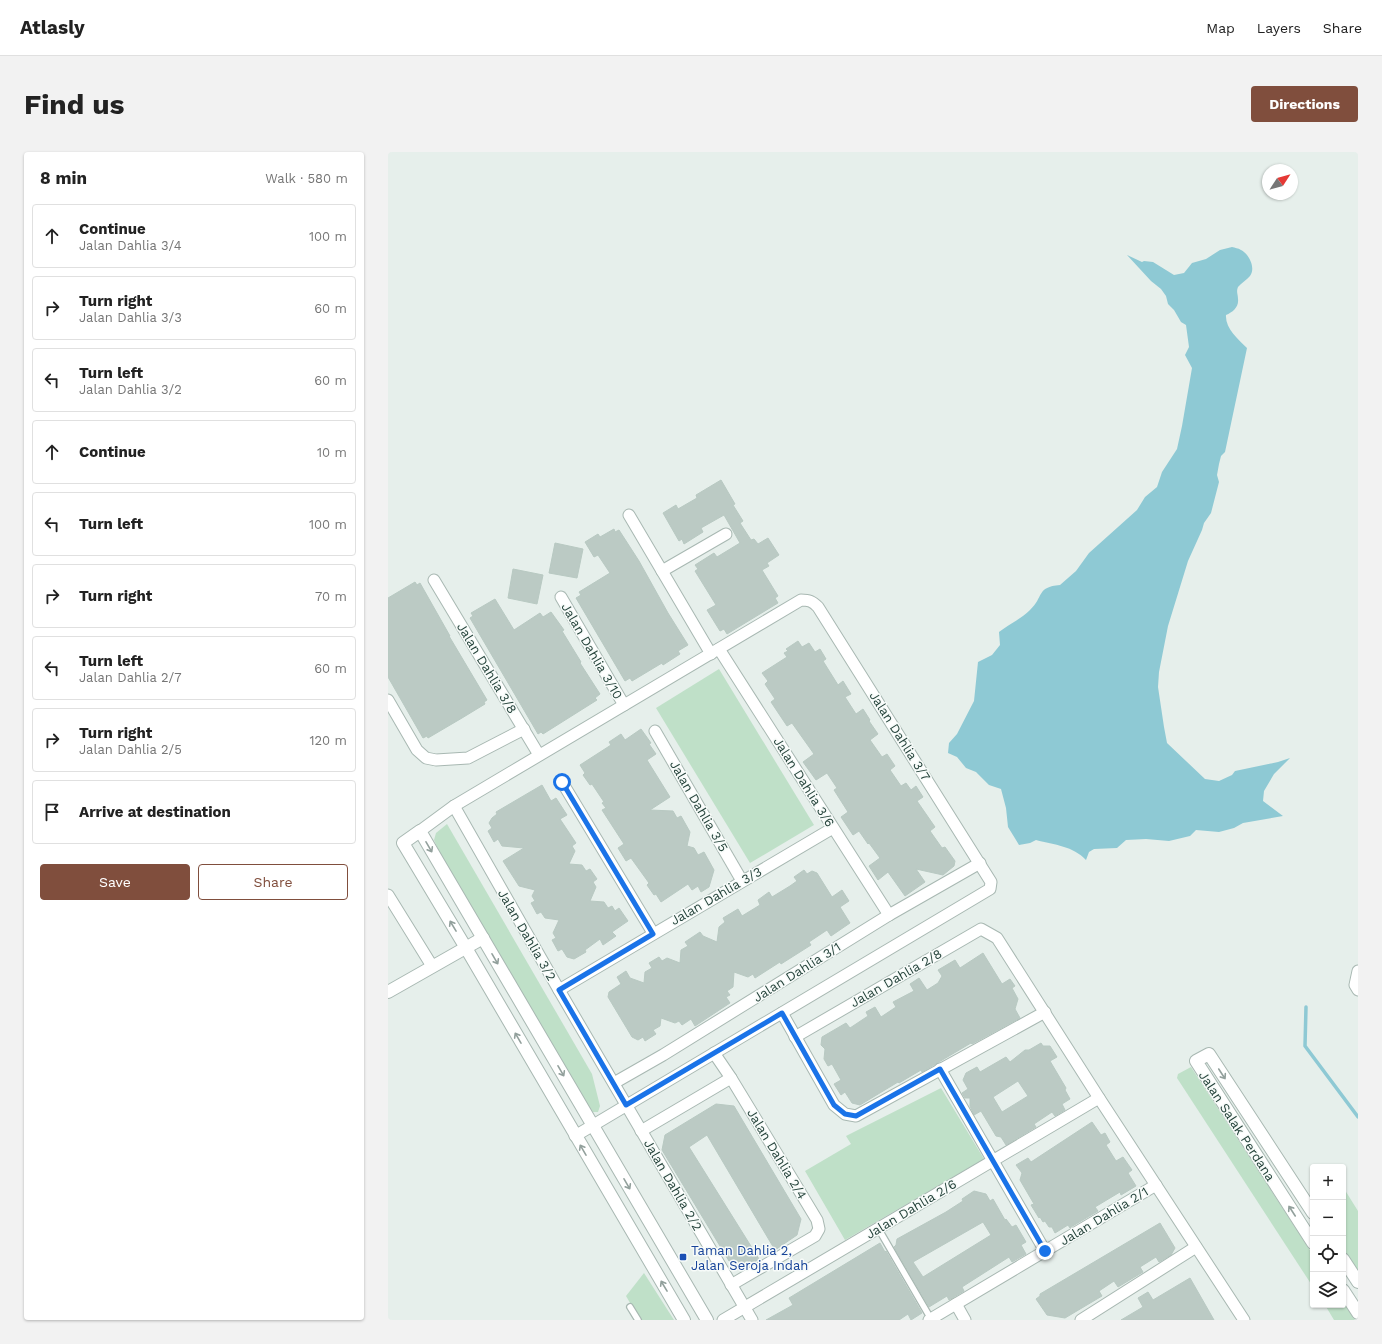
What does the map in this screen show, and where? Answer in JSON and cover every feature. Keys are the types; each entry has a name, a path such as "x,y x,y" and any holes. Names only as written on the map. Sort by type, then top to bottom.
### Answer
{"street":[{"name":"Jalan Dahlia 3/6","path":"629,515 662,571 889,915"},
{"path":"662,571 726,534"},
{"name":"Jalan Dahlia 3/8","path":"434,580 539,755"},
{"name":"Jalan Dahlia 3/10","path":"561,597 624,705"},
{"name":"Jalan Dahlia 3/7","path":"715,651 801,600 813,602 818,607 991,882 990,889 782,1013"},
{"path":"684,1320 403,843 454,806 715,651"},
{"path":"388,700 417,750 426,758 436,760 468,758 524,729"},
{"name":"Jalan Dahlia 3/5","path":"655,731 742,882"},
{"path":"562,782 653,934"},
{"name":"Jalan Dahlia 3/2","path":"454,806 626,1105"},
{"name":"Jalan Dahlia 3/3","path":"559,990 833,828"},
{"path":"420,831 707,1320"},
{"name":"Jalan Dahlia 3/1","path":"614,1083 663,1056 889,915 980,863"},
{"path":"388,895 432,966"},
{"name":"Jalan Dahlia 2/8","path":"795,1037 981,929 997,938 1044,1012"},
{"path":"388,992 483,938"},
{"path":"1358,971 1355,985 1358,990"},
{"path":"575,1136 782,1013 834,1105 845,1114 856,1116 1044,1012 1244,1320"},
{"name":"Jalan Dahlia 2/4","path":"714,1053 731,1078 818,1220 819,1229 815,1236 731,1285"},
{"name":"Jalan Salak Perdana","path":"1310,1208 1209,1054 1196,1061 1310,1238"},
{"path":"940,1069 1045,1251"},
{"path":"641,1131 731,1078"},
{"name":"Jalan Dahlia 2/6","path":"723,1320 1099,1098"},
{"name":"Jalan Dahlia 2/2","path":"626,1105 752,1320"},
{"name":"Jalan Dahlia 2/1","path":"930,1319 1156,1185"},
{"path":"1081,1320 1196,1247"},
{"path":"1346,1264 1358,1282"},
{"path":"1346,1295 1358,1313"},
{"path":"956,1304 965,1320"}],"lane":[{"path":"878,1228 930,1319"},
{"path":"630,1307 638,1320"}],"green space":[{"path":"719,669 814,825 750,863 656,708"},
{"path":"447,824 592,1074 600,1106 598,1112 593,1112 587,1104 443,860 434,840 436,833"},
{"path":"1191,1067 1310,1250 1310,1282 1177,1078 1178,1074"},
{"path":"941,1088 984,1159 845,1240 805,1171 851,1144 846,1136"},
{"path":"1346,1192 1358,1211 1358,1271 1346,1253"},
{"path":"644,1273 674,1320 640,1320 626,1296"},
{"path":"1346,1306 1355,1320 1334,1320 1327,1308 1346,1308"}],"water":[{"path":"1232,247 1244,252 1252,265 1252,273 1238,287 1238,302 1236,307 1233,311 1226,315 1226,320 1230,329 1247,348 1225,452 1221,456 1219,464 1217,475 1219,482 1211,513 1204,523 1188,561 1168,626 1159,672 1158,687 1167,743 1205,779 1219,781 1232,775 1235,771 1290,758 1274,774 1264,791 1263,801 1283,816 1243,823 1234,828 1219,832 1196,830 1190,836 1169,841 1146,839 1126,840 1117,848 1094,849 1089,852 1086,860 1081,855 1069,849 1036,840 1019,845 1008,827 1006,808 1001,789 989,785 976,772 966,768 957,757 948,753 949,743 957,734 974,701 978,662 992,655 1000,645 999,632 1030,610 1044,590 1052,586 1060,585 1076,571 1089,553 1137,510 1145,497 1157,487 1162,472 1177,449 1192,368 1185,355 1189,347 1186,325 1181,322 1174,310 1168,304 1166,296 1161,289 1151,281 1127,255 1142,262 1153,262 1174,275 1184,273 1192,263 1206,259 1220,250"}],"building":[{"path":"721,480 735,504 733,505 743,521 740,523 751,540 754,539 758,544 768,538 779,555 767,563 769,566 762,570 778,596 775,598 778,603 727,634 724,629 720,631 707,610 716,605 695,571 698,569 695,565 714,553 717,557 740,543 724,515 701,528 703,532 684,544 682,539 679,541 663,513 676,505 678,509 697,498 696,495"},
{"path":"614,529 615,532 619,530 639,561 688,645 678,651 680,654 663,665 662,663 632,681 630,678 625,681 576,598 581,595 579,592 610,573 598,555 594,557 585,542 598,534 600,537"},
{"path":"555,543 583,549 577,578 549,573"},
{"path":"513,569 543,575 537,604 508,598"},
{"path":"415,582 417,585 420,583 487,700 484,702 485,704 428,738 427,736 423,738 388,677 388,598"},
{"path":"495,599 514,630 540,613 543,617 551,612 564,630 562,631 600,694 595,698 597,700 543,734 541,732 538,734 470,618 473,616 471,613"},
{"path":"798,641 802,647 809,643 815,652 820,649 826,659 823,661 838,685 843,681 851,694 845,697 856,714 863,709 878,734 870,740 882,757 887,754 895,766 890,770 901,786 906,783 911,790 916,786 923,797 917,801 935,827 930,831 942,848 945,847 955,861 954,866 943,875 916,869 925,882 905,896 888,872 878,880 869,866 880,858 859,831 853,835 841,817 848,812 834,790 837,788 827,773 816,780 803,762 814,754 792,723 787,726 771,702 775,699 765,684 768,681 762,673 787,657 784,653 788,651 786,649"},
{"path":"641,729 651,743 649,744 656,754 647,760 670,797 650,810 673,811 677,818 681,816 690,832 687,846 694,848 698,855 704,852 714,870 709,887 701,892 698,886 692,890 688,884 661,902 656,894 654,895 647,885 649,883 631,858 626,861 618,848 624,844 602,810 606,808 602,803 604,802 592,784 590,785 583,775 585,773 580,765 611,745 609,742 621,734 625,740"},
{"path":"542,785 551,801 556,798 567,815 560,819 576,843 572,846 575,851 569,864 582,865 586,871 590,869 597,879 593,882 596,887 590,901 604,902 608,908 612,906 615,911 619,908 628,921 612,932 616,936 603,945 600,939 585,950 586,952 574,959 567,957 562,949 558,951 552,940 556,938 553,933 559,920 545,918 541,912 537,914 531,903 535,901 532,896 535,890 519,886 503,861 524,848 502,846 498,839 494,842 488,831 492,828 489,823 497,814 496,812"},
{"path":"804,870 807,874 812,871 817,873 832,897 842,890 849,901 840,907 850,923 831,936 827,930 809,942 811,945 755,978 753,974 748,977 734,972 733,987 727,991 730,995 726,997 730,1003 695,1026 691,1019 682,1025 679,1021 675,1023 661,1018 660,1026 653,1030 656,1034 645,1041 643,1037 638,1040 632,1037 608,997 609,992 621,984 617,977 626,971 630,978 644,983 645,972 652,968 649,963 659,957 662,961 667,958 680,963 681,950 688,946 685,942 700,932 703,936 717,942 719,927 725,922 723,918 738,909 742,916 760,905 758,900 769,892 772,897 797,881 794,877"},
{"path":"983,953 1002,984 1010,979 1015,986 1012,988 1018,999 1015,1009 1020,1018 972,1044 971,1043 922,1072 921,1070 899,1083 898,1082 860,1105 852,1103 845,1092 841,1095 834,1084 841,1080 832,1064 828,1066 824,1059 825,1049 821,1045 822,1037 846,1023 850,1028 868,1016 866,1012 875,1007 881,1017 896,1007 893,1002 914,991 910,984 919,978 927,990 938,983 942,976 938,970 955,960 960,968"},
{"path":"1041,1043 1043,1046 1050,1046 1057,1057 1050,1061 1066,1088 1065,1090 1070,1099 1062,1104 1065,1110 1055,1116 1052,1112 1034,1124 1036,1127 1006,1145 1001,1137 996,1136 981,1111 974,1115 970,1106 970,1098 965,1098 962,1093 968,1089 963,1080 966,1073 977,1067 980,1072 1006,1057 1010,1062 1025,1050 1029,1050","holes":["1018,1081 1028,1096 1002,1112 993,1097"]},
{"path":"716,1104 734,1106 801,1219 797,1235 775,1250 707,1135 689,1147 759,1259 746,1267 729,1261 662,1150 665,1135"},
{"path":"1092,1122 1101,1135 1105,1133 1110,1142 1106,1145 1116,1161 1123,1157 1132,1170 1128,1173 1136,1186 1121,1195 1120,1192 1095,1207 1098,1211 1070,1228 1068,1225 1055,1233 1052,1227 1049,1227 1045,1221 1043,1222 1040,1217 1039,1218 1031,1205 1034,1204 1020,1180 1022,1173 1016,1165 1028,1158 1031,1162"},
{"path":"974,1191 986,1194 990,1201 993,1199 1005,1220 1006,1219 1012,1227 1016,1225 1026,1242 1021,1245 1026,1254 1012,1262 1009,1257 962,1287 964,1291 949,1300 947,1296 929,1307 894,1247 897,1239 946,1212 963,1201 962,1199","holes":["983,1222 991,1235 923,1277 913,1262"]},
{"path":"1160,1223 1175,1248 1171,1255 1159,1262 1156,1257 1140,1267 1143,1272 1118,1287 1114,1281 1099,1291 1102,1296 1065,1318 1047,1315 1036,1299 1040,1296 1040,1294"},
{"path":"880,1243 922,1313 911,1320 908,1314 899,1320 766,1320 793,1305 789,1298"},
{"path":"1190,1278 1214,1320 1121,1320 1143,1307 1138,1298 1148,1292 1153,1300"}],"waterway":[{"path":"1306,1007 1305,1046 1358,1117"}],"place":[{"name":"Taman Dahlia 2, Jalan Seroja Indah","path":"683,1257"}],"route":[{"path":"562,782 653,934 559,990 626,1105 782,1013 834,1105 845,1114 856,1116 940,1069 1045,1251"}]}
